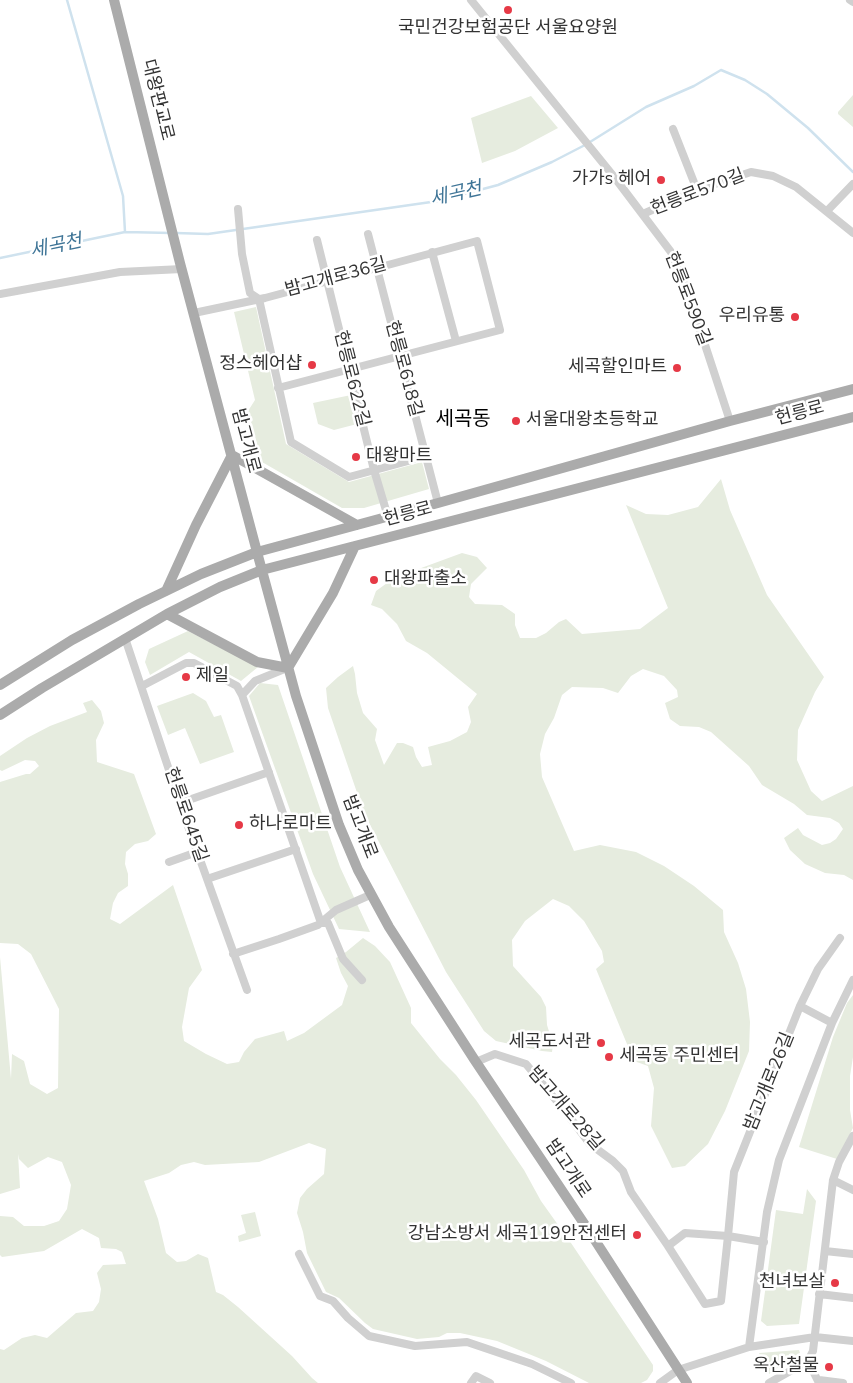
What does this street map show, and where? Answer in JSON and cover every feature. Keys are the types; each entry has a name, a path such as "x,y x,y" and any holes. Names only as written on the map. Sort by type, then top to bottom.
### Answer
{"main road":[{"name":"대왕판교로","path":"114,0 168,208"},
{"name":"밤고개로","path":"168,208 181,266 288,668 339,825 370,895 476,1062 591,1234 687,1383"},
{"name":"헌릉로","path":"0,684 72,640 166,591 201,574 257,552 438,504 730,420 853,389"},
{"name":"헌릉로","path":"0,714 167,614 220,587 262,570 853,417"},
{"path":"166,591 196,525 232,455 357,524"},
{"path":"167,614 257,662 288,668 333,593 355,546"}],"street":[{"name":"헌릉로590길","path":"471,0 572,124 671,252 689,296 730,420"},
{"path":"673,129 697,190"},
{"name":"헌릉로570길","path":"643,214 697,190 751,172 774,176 796,187 853,233"},
{"path":"827,211 853,184"},
{"path":"238,209 242,254 250,294 259,299 291,442 350,477 412,460"},
{"name":"헌릉로618길","path":"368,234 438,504"},
{"name":"헌릉로622길","path":"317,240 374,470 388,517"},
{"name":"밤고개로36길","path":"194,313 259,299 477,241 500,330 456,342"},
{"path":"278,388 348,368 456,342 432,252"},
{"path":"0,294 120,272 181,266"},
{"name":"헌릉로645길","path":"125,638 180,803 247,990"},
{"path":"142,686 186,663 194,663 237,686 242,695 321,922"},
{"path":"242,695 255,681 288,668"},
{"path":"180,803 269,772"},
{"path":"207,879 296,849"},
{"path":"169,862 197,852"},
{"path":"233,954 279,939 321,922 336,910 370,895"},
{"path":"321,922 328,923 343,959 362,980"},
{"name":"밤고개로26길","path":"668,1246 705,1304 721,1301 734,1172 800,1006 818,969 840,938"},
{"name":"밤고개로26길","path":"748,1347 767,1212 779,1160 832,1023 853,980"},
{"path":"800,1006 832,1023"},
{"name":"밤고개로28길","path":"476,1062 495,1054 526,1064 590,1144 623,1171 632,1192 668,1246"},
{"path":"769,1383 808,1361 813,1351 833,1180 838,1162 853,1137"},
{"path":"833,1180 853,1190"},
{"path":"668,1246 685,1234 728,1236 764,1242"},
{"path":"825,1251 853,1254"},
{"path":"299,1254 320,1296 333,1301 368,1336 415,1346 467,1342 532,1364 571,1383"},
{"path":"819,1294 853,1298"},
{"path":"660,1383 678,1370 748,1347 814,1337 853,1341"},
{"path":"808,1361 819,1382 843,1383"},
{"path":"471,1383 476,1376 490,1383"}],"shaded area":[{"path":"853,95 853,127 838,112"},
{"path":"531,96 558,128 515,151 482,163 471,118"},
{"path":"256,307 286,444 349,482 422,462 429,489 364,508 342,508 262,462 248,411 255,400 234,312"},
{"path":"351,395 357,424 334,430 318,424 313,403"},
{"path":"721,479 730,510 767,595 824,677 798,730 797,760 811,791 822,801 853,786 853,880 844,875 825,873 805,864 790,850 784,838 798,828 803,835 822,845 830,843 836,839 843,829 839,823 830,818 807,815 794,804 762,785 749,766 711,732 699,727 680,726 670,719 665,703 678,697 677,690 664,676 643,669 631,676 618,693 603,688 572,687 562,695 554,718 545,734 540,754 542,777 574,851 600,845 636,852 664,866 694,886 723,910 724,932 738,963 746,989 750,1022 749,1051 725,1111 708,1144 685,1166 672,1168 651,1126 654,1088 648,1066 634,1061 596,969 604,962 602,951 584,921 569,906 553,899 525,921 512,940 513,966 541,997 546,1007 547,1025 553,1044 552,1052 496,1041 484,1031 446,972 364,813 328,708 326,688 353,666 357,693 363,713 377,729 375,740 384,765 397,743 403,743 413,747 422,767 432,765 428,747 450,741 467,732 471,722 468,707 477,694 427,653 406,641 397,624 382,609 371,605 376,591 394,578 462,553 477,557 487,568 471,584 469,597 475,604 502,605 515,614 515,625 520,638 536,638 566,619 582,634 640,629 668,608 626,505 646,514 668,515 698,507"},
{"path":"188,631 258,667 241,681 189,652 150,675 145,662 149,649"},
{"path":"260,683 278,685 340,867 370,932 339,929 313,874 249,696"},
{"path":"193,693 206,701 214,717 221,715 234,752 200,764 185,728 168,735 157,706"},
{"path":"92,700 101,711 104,723 96,740 97,762 134,774 156,834 148,841 135,844 126,852 125,864 128,874 128,886 118,893 113,903 110,919 120,924 173,885 202,970 189,988 182,1027 184,1041 227,1064 239,1062 244,1052 255,1039 284,1031 287,1041 304,1033 342,1005 348,986 336,958 363,938 375,946 390,962 411,1008 411,1023 476,1100 524,1170 541,1201 653,1365 653,1371 647,1380 641,1383 589,1383 546,1361 497,1341 460,1333 447,1333 439,1337 417,1339 373,1329 339,1298 326,1292 307,1253 297,1213 300,1198 324,1174 326,1149 309,1143 259,1162 205,1165 194,1162 181,1165 169,1173 144,1181 158,1219 166,1253 177,1262 186,1261 198,1254 208,1258 216,1292 238,1307 292,1356 318,1383 0,1383 0,1349 4,1350 22,1338 35,1335 47,1338 76,1313 93,1311 99,1302 101,1289 97,1273 103,1265 126,1264 122,1252 116,1249 101,1248 99,1238 82,1229 44,1251 2,1257 0,1255 0,1216 13,1217 24,1226 44,1226 59,1221 67,1209 71,1185 62,1162 48,1157 28,1168 19,1159 18,1154 20,1188 0,1194 0,957 11,1079 12,1054 24,1061 30,1084 47,1094 58,1088 59,1009 31,954 18,944 0,943 0,782 30,774 39,766 35,761 25,760 2,771 0,770 0,756 27,738 50,726 87,712 83,703"},
{"path":"853,995 853,1057 850,1076 850,1110 853,1128 837,1159 799,1147 833,1037 847,1003"},
{"path":"807,1189 816,1201 799,1324 767,1326 761,1321 776,1210 803,1214"},
{"path":"255,1212 261,1236 239,1242 238,1236 246,1233 241,1215"},
{"path":"799,1350 800,1353 769,1374 759,1353"}],"waterway":[{"path":"67,0 123,196 125,232"},
{"name":"세곡천","path":"590,142 646,107 694,86 721,70 745,80 767,94 808,128 853,172"},
{"name":"세곡천","path":"176,233 208,234 438,201 498,185 552,162 585,145"},
{"name":"세곡천","path":"0,258 125,232 171,233"}],"place":[{"name":"국민건강보험공단 서울요양원","path":"508,10"},
{"name":"가가s 헤어","path":"661,180"},
{"name":"우리유통","path":"795,317"},
{"name":"정스헤어샵","path":"312,365"},
{"name":"세곡할인마트","path":"677,368"},
{"name":"서울대왕초등학교","path":"516,421"},
{"name":"대왕마트","path":"356,457"},
{"name":"대왕파출소","path":"374,580"},
{"name":"제일","path":"186,677"},
{"name":"하나로마트","path":"239,825"},
{"name":"세곡도서관","path":"601,1043"},
{"name":"세곡동 주민센터","path":"609,1057"},
{"name":"강남소방서 세곡119안전센터","path":"637,1235"},
{"name":"천녀보살","path":"835,1283"},
{"name":"옥산철물","path":"829,1367"}],"district":[{"name":"세곡동","path":"463,420"}]}
